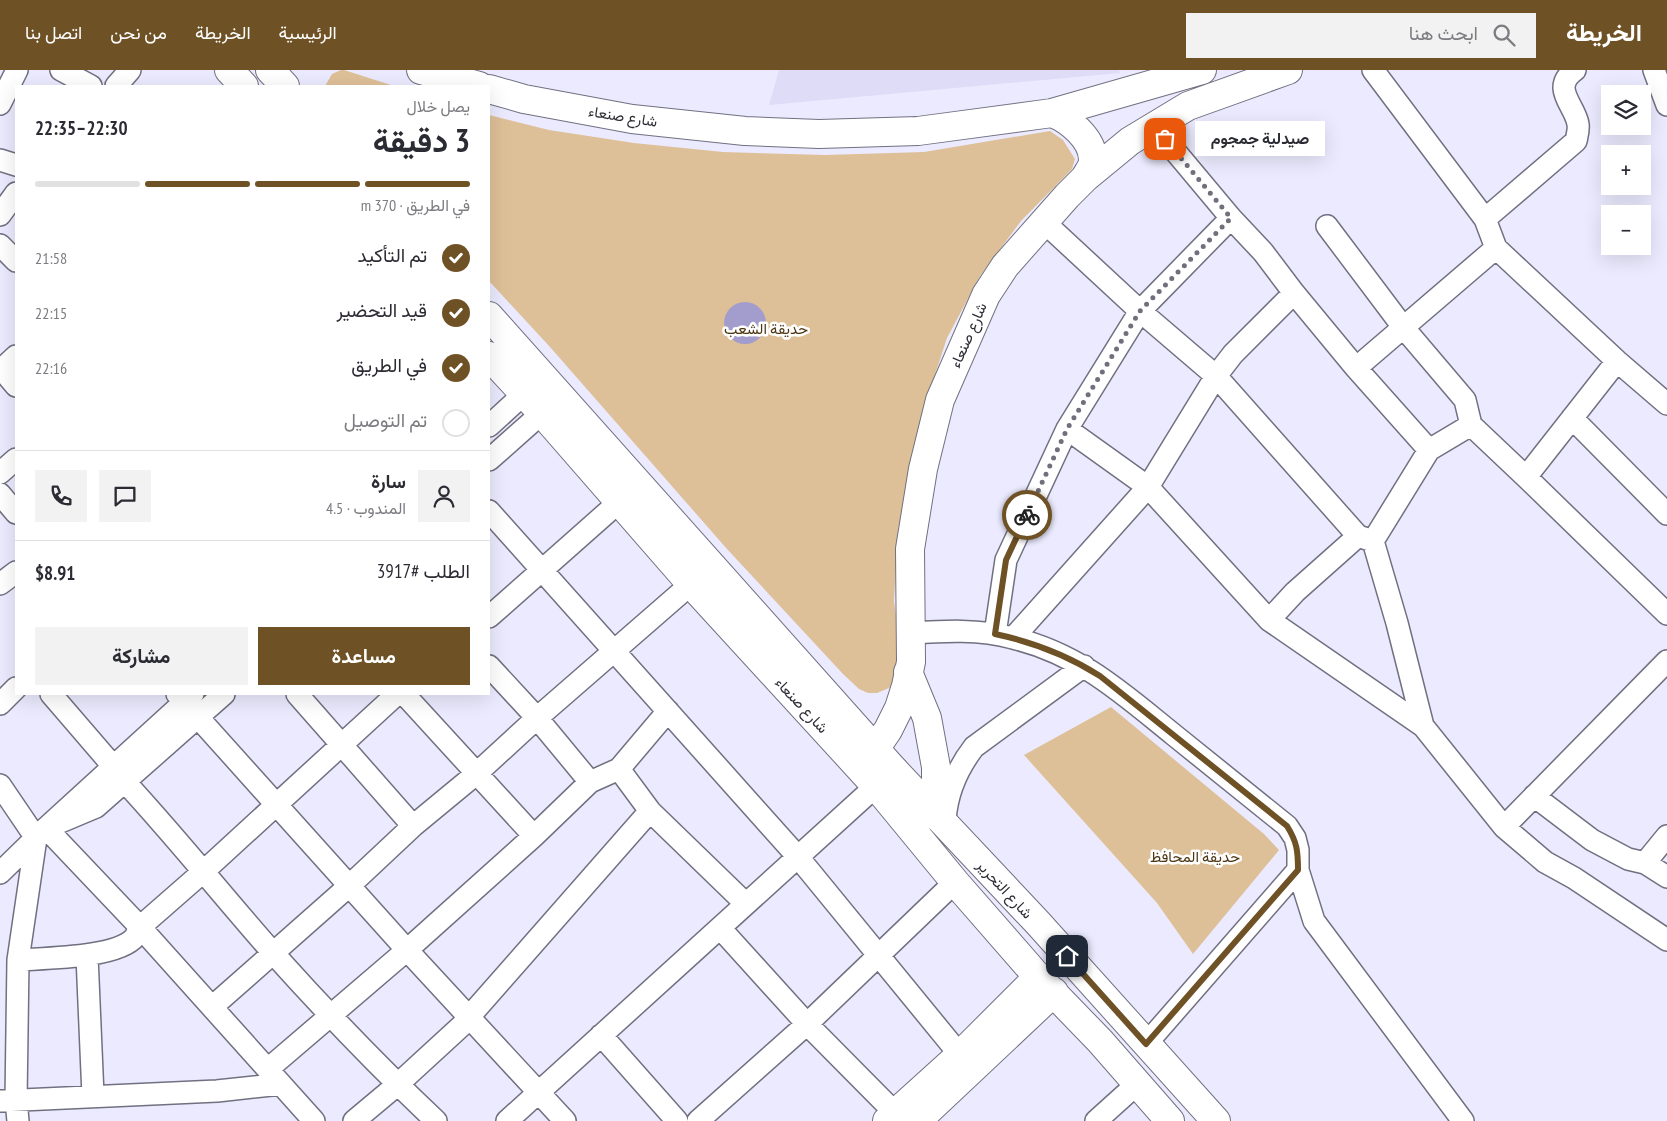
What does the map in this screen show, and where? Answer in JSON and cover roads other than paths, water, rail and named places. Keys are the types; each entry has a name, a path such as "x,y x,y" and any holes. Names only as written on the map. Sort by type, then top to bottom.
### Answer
{"main road":[{"path":"228,70 243,85"},
{"path":"270,70 284,85"},
{"path":"422,70 475,85"},
{"name":"شارع صنعاء","path":"490,89 524,99 632,119 745,131 819,134 918,131 1052,113 1150,77 1202,70"},
{"name":"شارع صنعاء","path":"875,749 888,730 899,708 911,662 910,549 923,469 940,400 986,295 1005,266 1084,178 1130,141 1188,106 1288,70"},
{"path":"1052,113 1063,117 1072,124 1082,134 1090,148 1093,160 1092,168 1084,178"},
{"name":"شارع صنعاء","path":"490,317 875,749 885,778"},
{"name":"شارع صنعاء","path":"490,357 691,584 885,778"},
{"path":"908,672 927,718 936,767 941,821"},
{"path":"885,778 955,882 1170,1121"},
{"name":"شارع التحرير","path":"885,778 941,821 1038,923 1216,1121"},
{"path":"901,1119 960,1055 1046,985"},
{"path":"901,1119 1046,985"},
{"path":"1100,1041 1110,1041 1118,1036 1122,1031 1124,1019"},
{"path":"1134,1080 1131,1067 1150,1048"}],"street":[{"path":"0,104 16,70"},
{"path":"61,70 89,85"},
{"path":"117,85 130,70"},
{"path":"1372,70 1486,219 1496,248 1617,361 1667,404"},
{"path":"1486,219 1576,140 1578,125 1569,105 1564,86 1569,74 1576,70"},
{"path":"1654,70 1667,105"},
{"path":"1154,126 1231,218 1263,252 1356,368 1429,450"},
{"path":"0,160 15,165"},
{"path":"0,216 15,194"},
{"path":"1004,636 1006,560 1067,429 1140,311 1231,218"},
{"path":"1044,222 1140,311 1216,376 1365,539 1397,623 1423,726"},
{"path":"1327,226 1404,327 1465,400 1470,425 1526,476 1667,614"},
{"path":"0,245 15,260"},
{"path":"1356,368 1496,248"},
{"path":"1004,636 1148,487 1216,376 1233,354 1294,293"},
{"path":"1526,476 1617,361"},
{"path":"5,366 15,384"},
{"path":"490,426 533,404"},
{"path":"490,459 533,404"},
{"path":"1572,418 1667,514"},
{"path":"1269,620 1296,592 1365,539 1429,450 1470,425"},
{"path":"1067,429 1148,487 1269,620 1423,726 1504,827 1545,862 1574,878 1667,940"},
{"path":"0,473 15,460"},
{"path":"0,494 15,512"},
{"path":"490,616 619,502"},
{"path":"490,512 798,857 960,1055"},
{"path":"0,584 15,573"},
{"path":"212,1007 349,886 413,826 476,774 537,718 691,584"},
{"path":"911,633 953,630 1004,636 1050,649 1084,666 1115,688 1287,826 1295,838 1298,850 1298,870 1314,921 1463,1121"},
{"path":"1504,827 1667,661"},
{"path":"941,821 946,810 953,782 964,759 974,747 1084,666"},
{"path":"490,667 537,718 590,782"},
{"path":"0,704 15,689"},
{"path":"52,695 274,953 397,1085 436,1121"},
{"path":"0,872 41,833 96,808 119,775 188,702 220,695"},
{"path":"298,695 413,826"},
{"path":"18,960 87,956 122,946 134,938 140,927 277,805 396,695"},
{"path":"405,695 534,836"},
{"path":"188,702 349,886 565,1121"},
{"path":"8,1100 217,1091 275,1076 330,1015 407,950 534,836 590,782 619,769 668,711"},
{"path":"619,769 650,811 746,904"},
{"path":"507,1121 885,778"},
{"path":"0,785 41,833 140,927 314,1121"},
{"path":"1534,796 1592,840 1628,859 1645,863 1667,877"},
{"path":"354,1121 397,1085 470,1018 469,1016 650,811"},
{"path":"18,1121 8,1100 18,960 41,833"},
{"path":"1645,863 1667,836"},
{"path":"1150,1048 1298,870"},
{"path":"698,1121 807,1024 955,882"},
{"path":"720,928 807,1024 901,1119"},
{"path":"87,956 93,1096"},
{"path":"601,1035 677,1121"},
{"path":"1096,1121 1134,1080"}],"place":[{"name":"صيدلية جمجوم","path":"1165,139"}],"park label":[{"name":"حديقة الشعب","path":"766,328"},
{"name":"حديقة المحافظ","path":"1195,856"}]}
